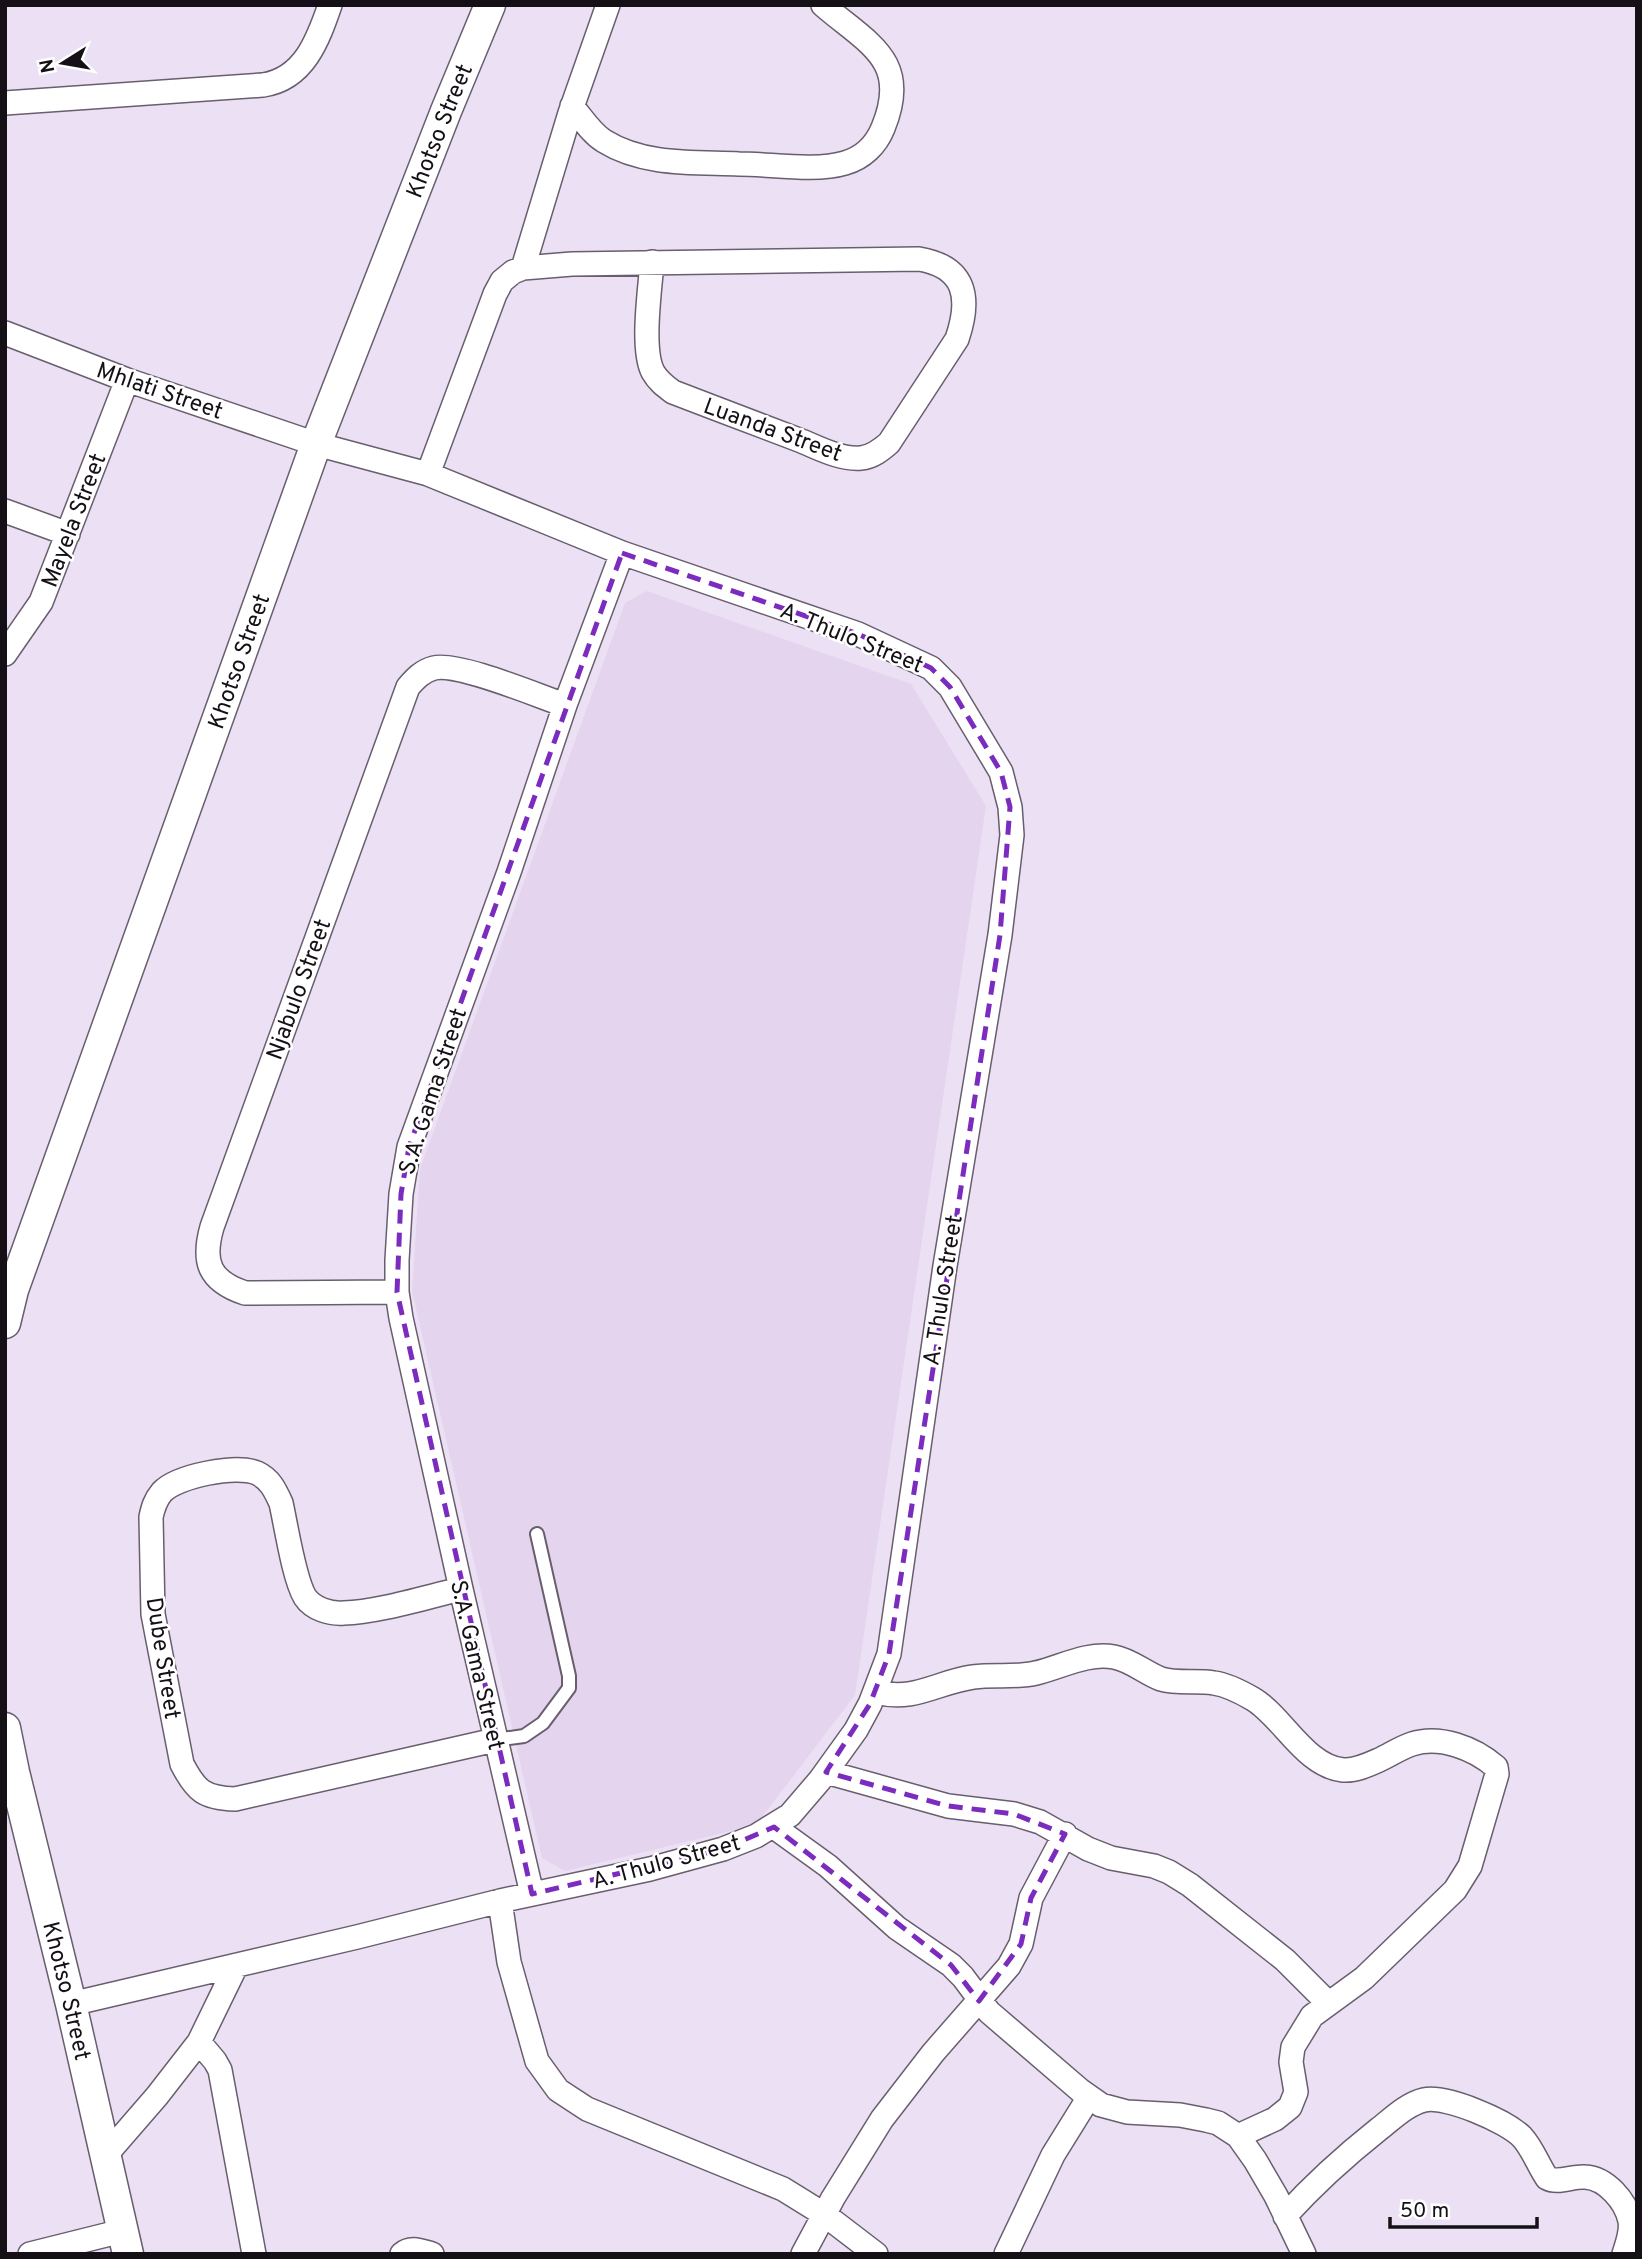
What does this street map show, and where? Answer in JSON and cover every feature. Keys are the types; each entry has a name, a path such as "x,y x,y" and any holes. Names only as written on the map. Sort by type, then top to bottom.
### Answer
{"street":[{"path":"5,103 277,82 291,76 306,60 330,5"},
{"name":"Khotso Street","path":"5,1323 13,1290 317,444 490,5"},
{"path":"428,474 495,294 507,275 523,268 572,106 608,5"},
{"path":"572,106 591,130 605,142 649,158 694,163 811,166 836,165 853,160 864,155 881,134 889,114 892,78 884,60 874,49 853,28 822,5"},
{"name":"Luanda Street","path":"523,268 652,262 919,259 937,262 956,277 964,299 964,312 957,339 889,443 872,455 855,458 749,422 673,392 663,384 655,376 649,354 652,262"},
{"name":"Mhlati Street","path":"5,333 127,380 317,444"},
{"name":"Mayela Street","path":"5,654 41,602 127,380"},
{"name":"A. Thulo Street","path":"71,2004 500,1901 650,1869 723,1849 774,1827 790,1815 856,1730 876,1692 889,1654 945,1266 1000,935 1012,835 1008,791 1001,772 950,687 931,668 858,634 622,553 428,474 317,444"},
{"path":"5,511 68,534"},
{"name":"S.A. Gama Street","path":"533,1894 495,1740 401,1318 397,1292 401,1194 409,1147 509,872 565,705 622,553"},
{"name":"Njabulo Street","path":"397,1292 246,1293 235,1290 218,1279 208,1262 206,1253 212,1227 408,687 430,668 451,667 565,705"},
{"name":"Dube Street","path":"461,1589 341,1614 325,1611 310,1603 302,1591 281,1503 275,1490 268,1480 248,1470 192,1476 163,1491 154,1504 151,1517 153,1614 182,1764 191,1781 202,1792 216,1798 235,1799 495,1740"},
{"path":"876,1692 911,1695 962,1679 1023,1675 1088,1658 1112,1656 1159,1678 1221,1684 1241,1693 1261,1704 1302,1747 1324,1763 1339,1769 1361,1767 1414,1744 1436,1741 1473,1752 1494,1765 1497,1774 1470,1866 1455,1890 1364,1978 1312,2016 1293,2047 1291,2062 1296,2092 1290,2107 1275,2119 1238,2136"},
{"name":"Khotso Street","path":"5,1728 13,1772 71,2004 125,2242"},
{"path":"826,1772 948,1806 1014,1814 1040,1822 1099,1853 1169,1871 1285,1960 1328,2003"},
{"path":"774,1827 828,1866 897,1928 951,1965 963,1977 979,2001 1004,2025 1101,2105 1127,2112 1180,2115 1206,2120 1218,2123 1238,2136 1255,2160 1304,2254"},
{"path":"803,2254 882,2119 933,2053 1009,1966 1021,1944 1031,1898 1065,1834"},
{"path":"500,1901 509,1962 537,2061 558,2090 587,2109 783,2189 825,2215 876,2254"},
{"path":"105,2155 157,2096 199,2042 236,1966"},
{"path":"199,2042 215,2061 226,2090 254,2254"},
{"path":"1006,2254 1053,2155 1089,2097"},
{"path":"1286,2216 1310,2189 1387,2122 1416,2103 1433,2099 1449,2102 1502,2123 1522,2138 1547,2178 1552,2181 1585,2177 1601,2181 1621,2201 1630,2222 1624,2254"},
{"path":"30,2254 125,2242"},
{"path":"401,2254 413,2249 432,2254"}],"lane":[{"path":"495,1740 533,1731 554,1710 569,1688 569,1676 537,1534"}],"highlighted area":[{"path":"622,553 858,634 931,668 950,687 1001,772 1010,807 1000,935 889,1654 870,1704 826,1772 948,1806 1014,1814 1065,1834 1031,1898 1021,1944 979,2001 951,1965 774,1827 723,1849 532,1894 397,1292 401,1194 409,1147"}],"shaded area":[{"path":"647,591 911,684 986,806 855,1695 756,1825 565,1871 542,1858 412,1291 420,1169 625,603"}]}
